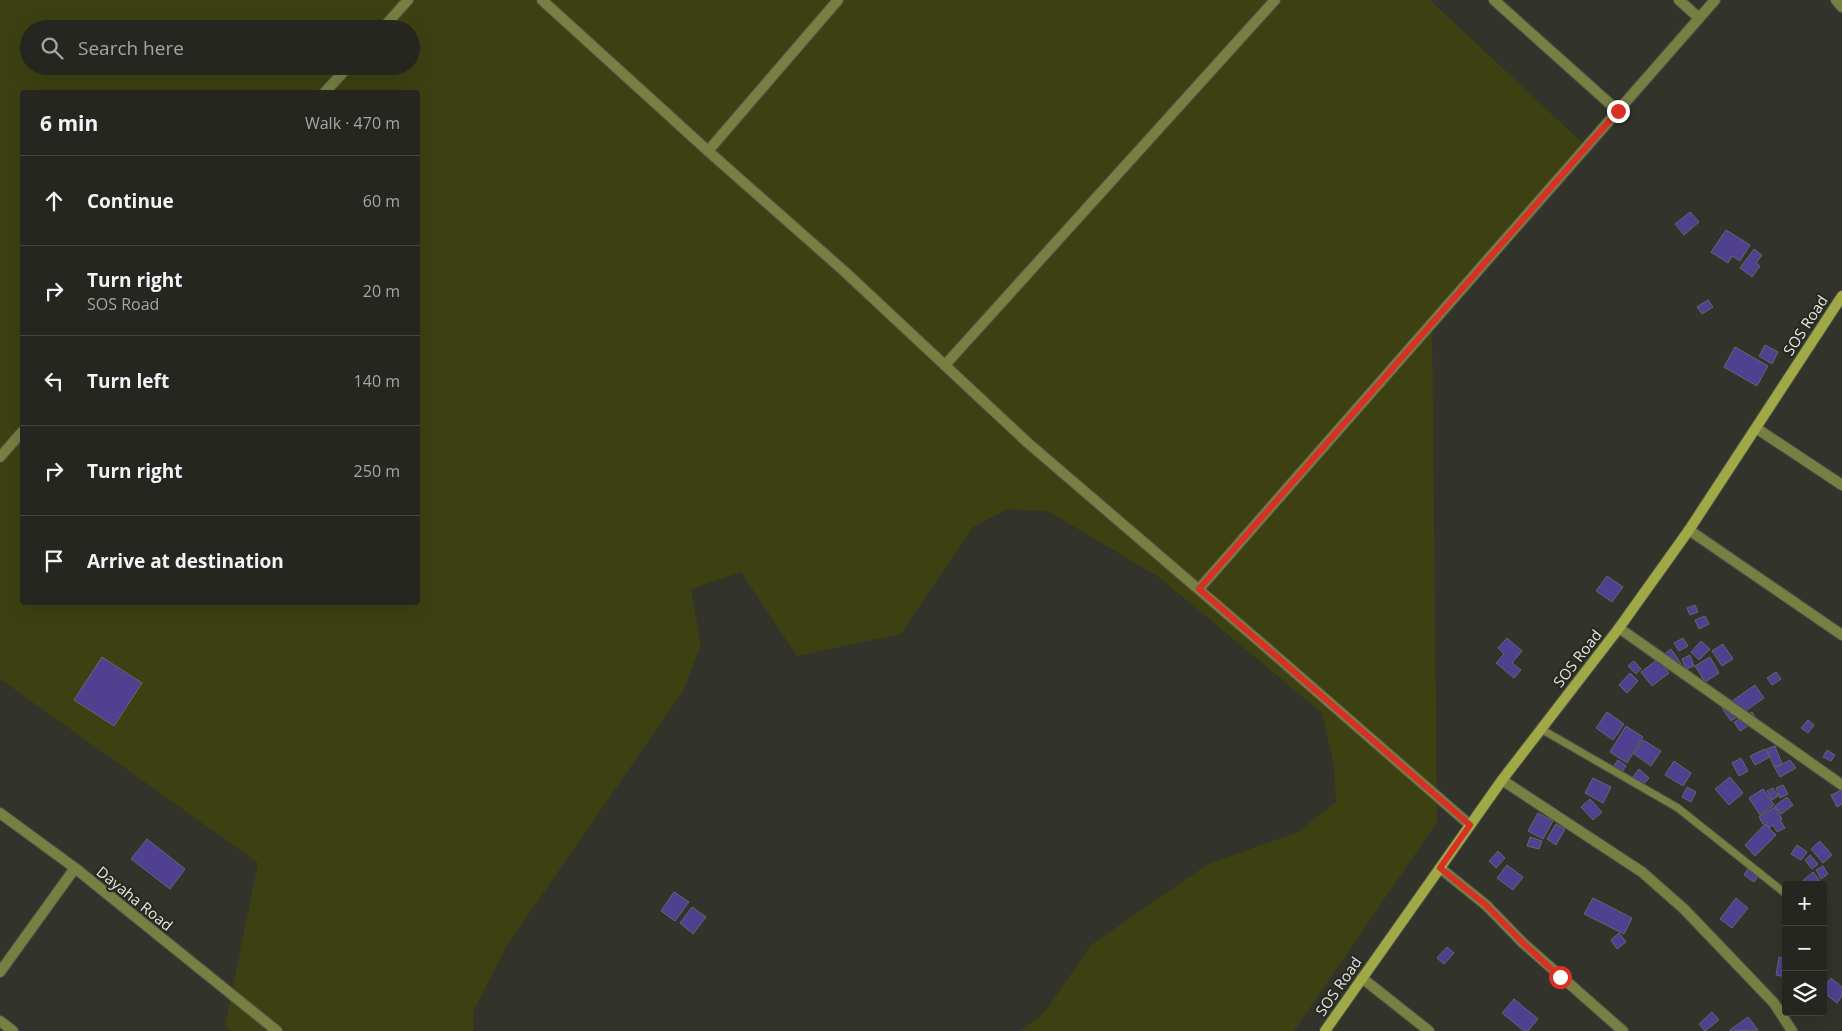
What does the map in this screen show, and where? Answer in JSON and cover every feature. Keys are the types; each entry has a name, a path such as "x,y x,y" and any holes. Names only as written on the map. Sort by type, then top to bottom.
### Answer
{"street":[{"path":"390,20 408,0"},
{"path":"542,0 708,151 844,271 1028,443 1470,825"},
{"path":"708,151 838,0"},
{"path":"945,365 1275,0"},
{"path":"1494,0 1618,111"},
{"path":"1679,0 1699,18"},
{"path":"1199,589 1715,0"},
{"path":"1836,0 1842,7"},
{"path":"328,90 341,75"},
{"name":"SOS Road","path":"1325,1031 1502,780 1619,628 1689,530 1842,296"},
{"path":"1756,428 1842,485"},
{"path":"0,457 20,434"},
{"path":"1689,530 1842,635"},
{"path":"1619,628 1842,785"},
{"path":"1502,780 1642,872 1684,909 1774,1003 1792,1031"},
{"path":"0,813 74,868"},
{"name":"Dayaha Road","path":"0,972 74,868 277,1031"},
{"path":"1440,868 1486,905 1535,954 1623,1031"},
{"path":"1362,978 1429,1031"},
{"path":"0,1021 13,1031"}],"lane":[{"path":"1541,729 1678,808 1782,891"}],"green space":[{"path":"0,0 1430,0 1590,150 1432,317 1437,822 1294,1031 1021,1031 1045,1012 1091,945 1208,864 1298,832 1336,802 1334,767 1322,713 1160,578 1048,511 1008,509 973,527 901,634 797,656 741,572 691,589 701,645 683,691 506,947 473,1012 474,1031 231,1031 225,1026 258,863 0,679"}],"building":[{"path":"1690,212 1699,222 1684,235 1675,224"},
{"path":"1726,230 1750,245 1740,261 1732,256 1728,263 1711,252"},
{"path":"1754,249 1762,255 1756,263 1760,266 1752,277 1740,268"},
{"path":"1708,300 1713,307 1702,314 1697,307"},
{"path":"1765,345 1778,352 1772,364 1759,356"},
{"path":"1735,347 1768,366 1757,386 1724,367"},
{"path":"1607,576 1623,587 1612,602 1596,591"},
{"path":"1695,605 1698,612 1690,615 1687,608"},
{"path":"1705,616 1709,624 1699,629 1695,620"},
{"path":"1507,638 1522,651 1512,663 1521,670 1514,678 1496,663 1504,654 1498,648"},
{"path":"1683,638 1688,646 1679,651 1674,643"},
{"path":"1701,641 1710,649 1699,660 1691,652"},
{"path":"1723,644 1733,659 1722,666 1712,651"},
{"path":"1671,649 1682,665 1673,672 1661,657"},
{"path":"1690,655 1694,666 1686,669 1682,659"},
{"path":"102,657 142,683 114,726 74,700"},
{"path":"1710,657 1719,673 1705,682 1695,666"},
{"path":"1658,659 1669,673 1652,686 1641,672"},
{"path":"1634,661 1641,669 1636,674 1628,666"},
{"path":"1776,672 1781,679 1772,685 1767,678"},
{"path":"1630,673 1638,681 1627,693 1619,685"},
{"path":"1755,685 1764,698 1731,721 1722,708"},
{"path":"1607,712 1624,724 1613,740 1596,728"},
{"path":"1752,712 1757,720 1740,731 1734,722"},
{"path":"1808,720 1814,725 1808,733 1801,728"},
{"path":"1626,726 1643,737 1627,763 1610,752"},
{"path":"1643,740 1661,751 1651,766 1634,754"},
{"path":"1775,746 1782,764 1774,767 1767,749"},
{"path":"1765,749 1770,757 1755,765 1750,756"},
{"path":"1827,750 1835,755 1831,761 1823,757"},
{"path":"1741,758 1748,771 1739,776 1732,763"},
{"path":"1618,760 1626,766 1621,773 1613,767"},
{"path":"1790,760 1796,768 1780,777 1775,768"},
{"path":"1674,761 1691,773 1683,786 1665,775"},
{"path":"1639,769 1649,778 1642,786 1632,778"},
{"path":"1730,777 1743,793 1729,805 1715,789"},
{"path":"1593,778 1611,787 1603,803 1585,793"},
{"path":"1783,785 1788,794 1780,798 1776,788"},
{"path":"1687,787 1696,792 1691,802 1682,797"},
{"path":"1773,788 1778,796 1772,800 1767,791"},
{"path":"1763,789 1774,805 1760,815 1749,798"},
{"path":"1842,790 1842,804 1837,807 1831,795"},
{"path":"1787,797 1793,805 1781,814 1775,806"},
{"path":"1590,799 1602,812 1593,820 1581,807"},
{"path":"1775,807 1785,828 1777,832 1773,825 1769,828 1766,822 1763,824 1759,817"},
{"path":"1538,813 1553,821 1543,839 1528,831"},
{"path":"1556,824 1565,829 1556,845 1547,839"},
{"path":"1765,824 1776,835 1755,856 1745,845"},
{"path":"1530,837 1542,841 1539,849 1527,846"},
{"path":"147,839 185,869 170,889 131,859"},
{"path":"1820,841 1832,855 1823,863 1811,849"},
{"path":"1797,845 1807,852 1801,860 1791,854"},
{"path":"1498,851 1505,858 1496,868 1489,861"},
{"path":"1810,855 1818,864 1812,869 1805,860"},
{"path":"1507,865 1523,877 1513,890 1497,878"},
{"path":"1823,866 1828,874 1821,879 1816,870"},
{"path":"1749,867 1760,874 1754,882 1744,875"},
{"path":"1813,872 1820,881 1802,881"},
{"path":"674,892 689,902 675,921 661,911"},
{"path":"1593,898 1632,918 1624,934 1584,914"},
{"path":"1736,898 1748,908 1732,928 1720,919"},
{"path":"692,907 706,917 693,934 680,923"},
{"path":"1619,933 1626,942 1617,949 1611,940"},
{"path":"1447,947 1454,953 1444,964 1437,958"},
{"path":"1779,957 1782,957 1782,976 1776,975"},
{"path":"1831,978 1842,987 1842,996 1837,1003 1827,995 1827,983"},
{"path":"1514,999 1538,1019 1528,1031 1524,1031 1502,1013"},
{"path":"1712,1012 1719,1020 1705,1031 1699,1024"},
{"path":"1748,1017 1758,1030 1730,1031 1730,1030"}],"route":[{"path":"1560,977 1486,905 1440,868 1470,825 1199,589 1618,111"}]}
